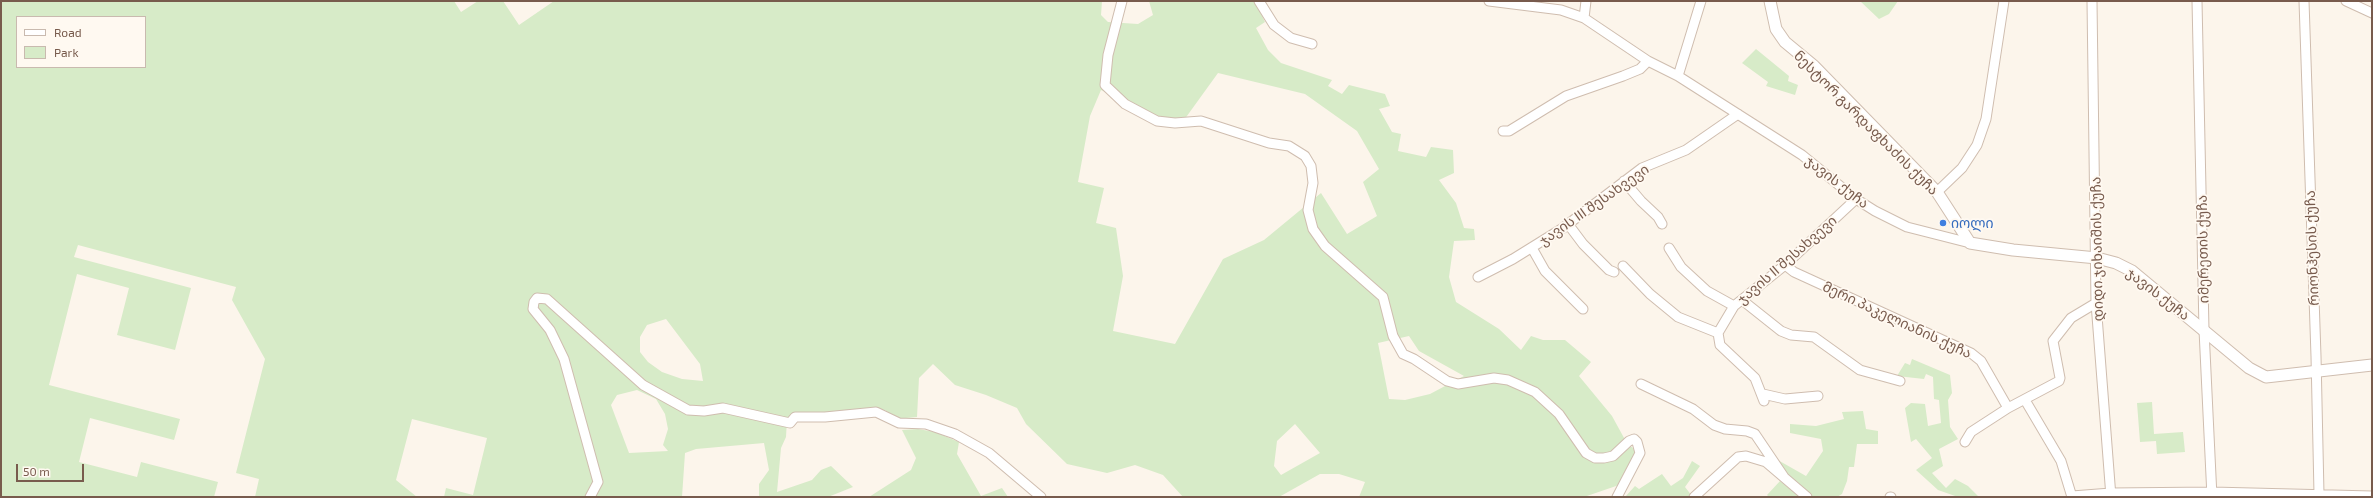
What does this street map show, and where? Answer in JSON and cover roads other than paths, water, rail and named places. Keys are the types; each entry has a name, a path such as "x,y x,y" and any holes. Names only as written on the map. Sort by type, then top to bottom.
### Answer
{"street":[{"path":"1122,1 1108,55 1105,85 1125,104 1157,121 1175,123 1201,121 1269,143 1289,146 1305,156 1311,166 1313,183 1308,210 1313,229 1325,246 1383,297 1393,336 1403,354 1414,359 1447,381 1458,384 1494,378 1508,380 1535,392 1559,414 1586,453 1595,458 1613,456 1629,441 1634,439 1638,442 1640,453 1617,497"},
{"path":"1258,1 1274,25 1291,38 1312,44"},
{"name":"ჯავის ქუჩა","path":"1489,1 1561,10 1584,18 1648,61 1678,76 1802,155 1856,199 1907,227 1970,243 2013,250 2097,258 2116,263 2132,271 2257,374 2266,377 2372,365"},
{"path":"1584,18 1586,1"},
{"path":"1678,76 1701,1"},
{"name":"ნესტორ გარდაფხაძის ქუჩა","path":"1770,1 1776,29 1785,42 1814,66 1937,192 1970,243"},
{"path":"1937,192 1962,168 1977,145 1986,119 2004,1"},
{"name":"დიდი ჯიხაიშის ქუჩა","path":"2092,1 2097,258 2096,303 2111,495"},
{"name":"იმერეთის ქუჩა","path":"2198,1 2204,330 2212,495"},
{"name":"რიონჰესის ქუჩა","path":"2304,1 2317,372 2318,494"},
{"path":"2346,1 2372,13"},
{"path":"1503,131 1509,131 1566,96 1640,69 1648,61"},
{"name":"ჯავის III შესახვევი","path":"1478,277 1532,248 1568,224 1642,168 1686,150 1738,114"},
{"path":"1624,181 1641,201 1658,217 1662,224"},
{"name":"ჯავის II შესახვევი","path":"1718,333 1734,306 1785,265 1856,199"},
{"path":"1568,224 1583,244 1609,270 1614,272"},
{"name":"ჯავის III შესახვევი","path":"1532,248 1544,271 1583,309"},
{"path":"1669,248 1681,267 1691,277 1707,290 1734,306"},
{"name":"მერი პაკელიანის ქუჩა","path":"1785,265 1794,272 1975,355 1981,361 2008,408"},
{"path":"1623,266 1650,294 1678,317 1718,333 1720,345 1756,378 1764,397 1784,399 1818,396"},
{"path":"590,497 598,482 564,359 550,330 533,309 534,302 537,298 547,299 643,385 688,410 704,411 723,408 790,423 795,417 825,417 876,412 899,423 926,424 955,434 989,453 1041,497"},
{"path":"1742,300 1781,331 1791,335 1814,337 1860,370 1900,381"},
{"path":"1965,442 1971,432 2008,408 2059,381 2060,378 2053,341 2071,318 2096,303"},
{"path":"1641,384 1693,409 1714,425 1725,429 1747,431 1755,434 1784,477"},
{"path":"2025,400 2061,461 2072,497 2111,495 2318,494 2372,496"},
{"path":"1694,497 1738,457 1752,457 1766,462 1807,497"}],"place":[{"name":"იოლი","path":"1943,223"}]}
